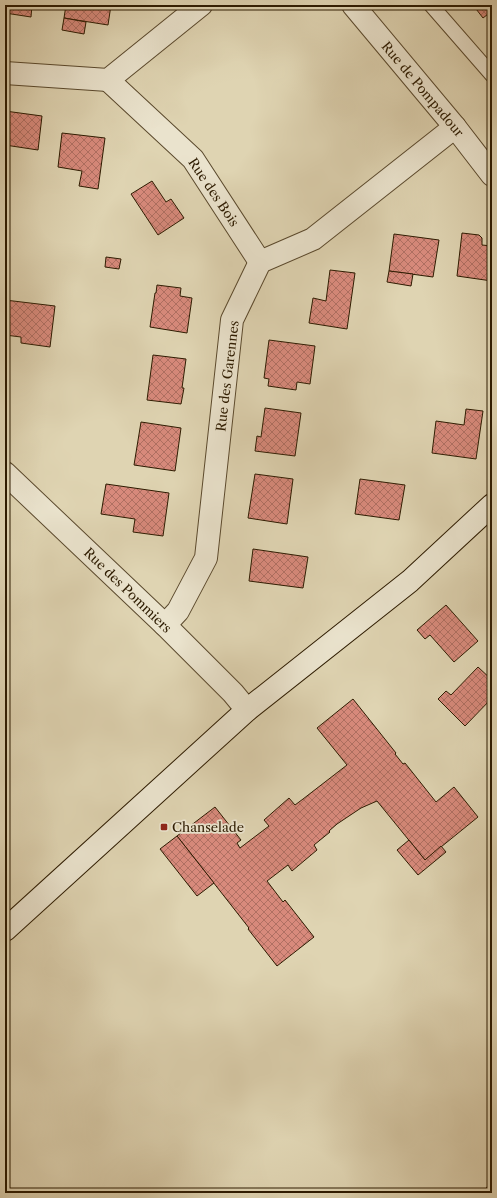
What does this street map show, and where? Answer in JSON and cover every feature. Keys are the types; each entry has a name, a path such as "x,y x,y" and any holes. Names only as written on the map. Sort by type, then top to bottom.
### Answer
{"street":[{"path":"5,73 108,80 201,5"},
{"name":"Rue de Pompadour","path":"353,5 455,127 492,175"},
{"name":"Rue des Bois","path":"108,80 193,159 260,262"},
{"path":"260,262 313,239 455,127"},
{"name":"Rue des Garennes","path":"165,625 178,611 206,558 232,320 260,262"},
{"name":"Rue des Pommiers","path":"5,473 165,625 233,693 247,710"},
{"path":"5,930 247,710 410,581 492,505"}],"lane":[{"path":"431,5 490,68"}],"building":[{"path":"5,5 32,5 31,17 5,13"},
{"path":"66,5 111,5 108,25 64,18"},
{"path":"473,5 492,5 492,11 483,18"},
{"path":"64,18 86,22 84,34 62,30"},
{"path":"5,111 42,116 38,150 5,145"},
{"path":"62,133 105,138 98,189 79,186 82,171 58,167"},
{"path":"152,181 166,202 171,199 184,218 158,235 131,194"},
{"path":"462,233 479,235 482,238 482,245 492,246 492,281 457,276"},
{"path":"394,234 439,240 433,277 389,271"},
{"path":"106,257 121,259 119,269 105,267"},
{"path":"330,270 355,273 347,329 309,323 313,298 326,301"},
{"path":"389,271 413,274 411,286 387,282"},
{"path":"157,285 181,288 180,296 192,298 187,333 150,327"},
{"path":"5,300 55,306 50,347 21,343 21,337 5,335"},
{"path":"269,340 315,346 310,384 297,382 296,390 268,386 269,379 264,378"},
{"path":"153,355 186,359 182,388 184,388 181,404 147,400"},
{"path":"265,408 301,413 295,456 255,451 257,436 261,437"},
{"path":"466,409 483,411 476,459 432,453 436,421 464,425"},
{"path":"141,422 181,428 175,471 134,465"},
{"path":"255,474 293,479 287,524 248,518"},
{"path":"360,479 405,485 399,520 355,514"},
{"path":"106,484 169,493 163,536 133,532 135,519 101,514"},
{"path":"253,549 308,557 303,588 249,581"},
{"path":"446,605 478,641 454,662 430,635 425,639 417,630"},
{"path":"478,667 492,680 492,698 465,726 438,699 446,691 451,695"},
{"path":"353,699 403,764 405,763 436,802 454,787 478,817 425,860 377,801 361,808 337,824 314,845 317,850 292,871 288,865 267,881 283,902 285,900 314,937 277,966 177,836 215,807 241,840 237,843 240,848 269,826 264,820 289,798 295,805 347,765 317,728"},
{"path":"177,836 214,883 197,896 160,849"},
{"path":"409,840 425,860 441,846 446,852 418,875 397,850"},
{"path":"492,1181 492,1193 482,1193"}],"place":[{"name":"Chanselade","path":"164,827"}]}
